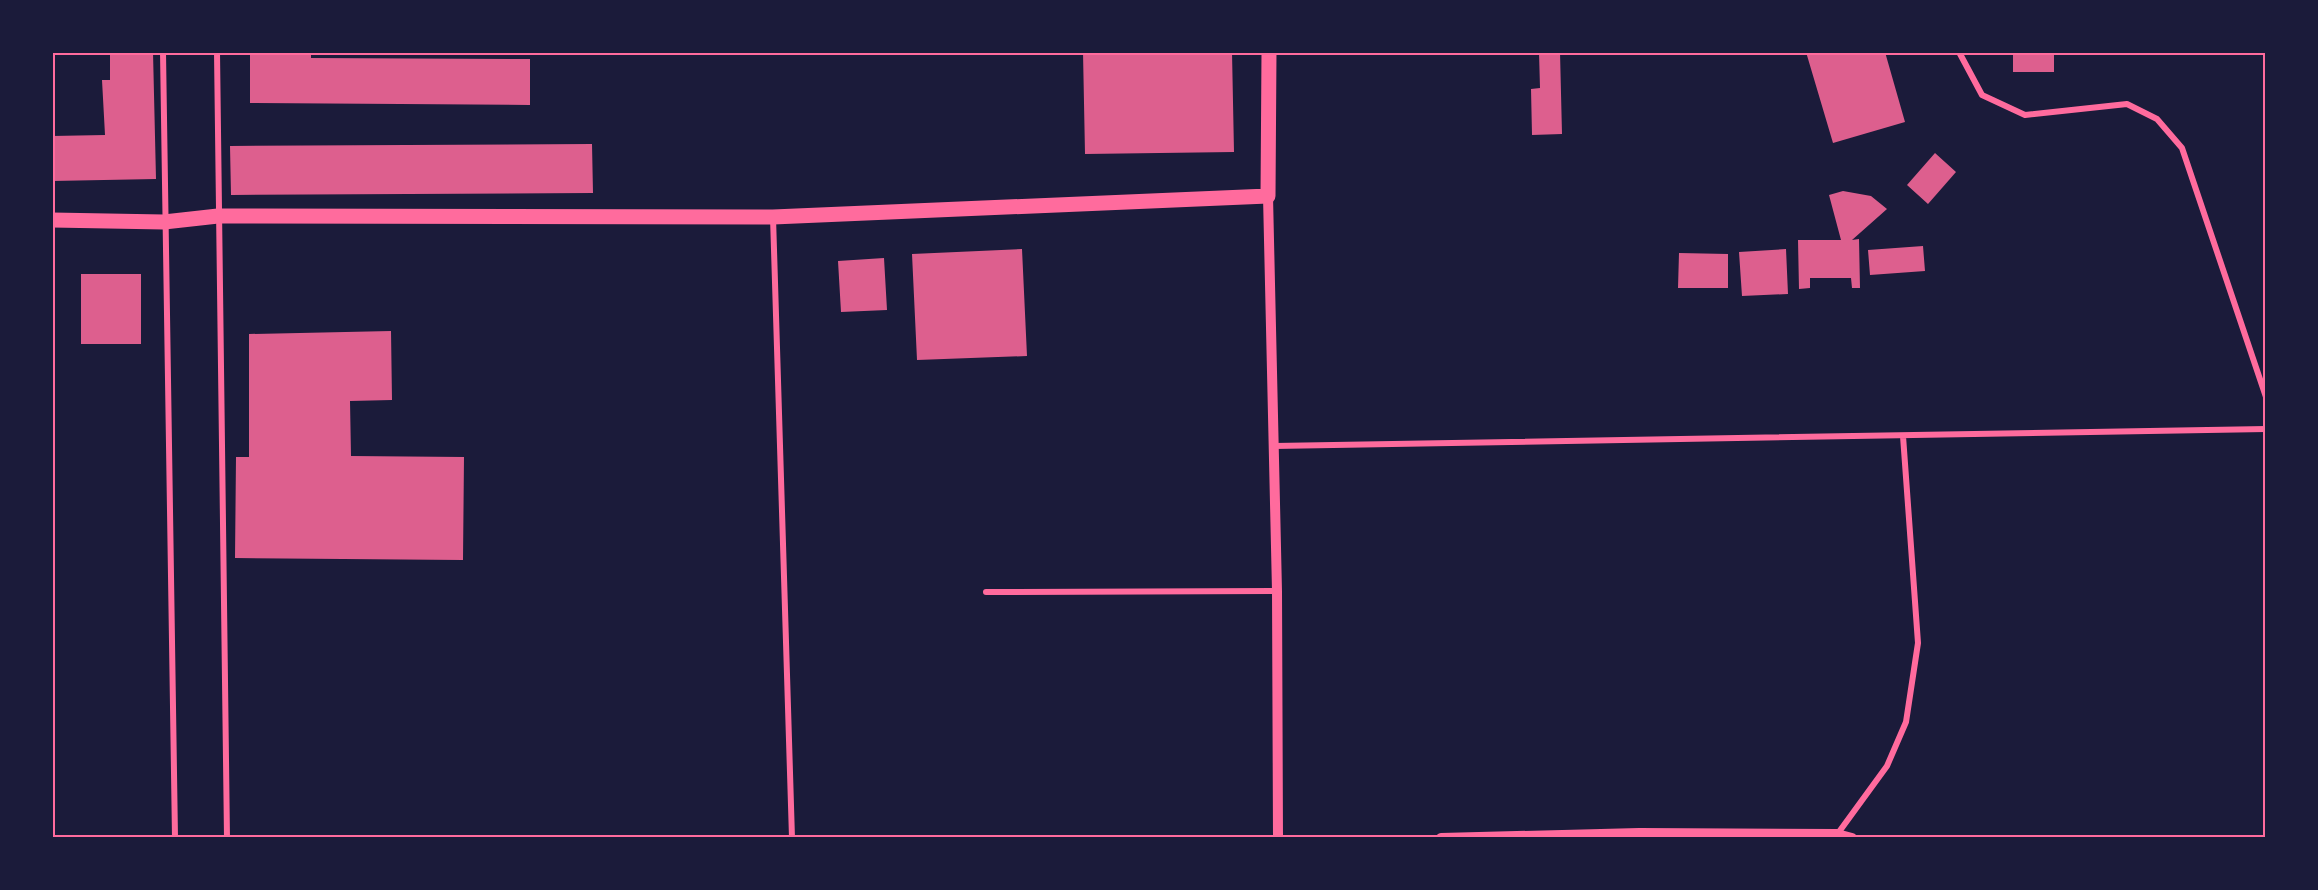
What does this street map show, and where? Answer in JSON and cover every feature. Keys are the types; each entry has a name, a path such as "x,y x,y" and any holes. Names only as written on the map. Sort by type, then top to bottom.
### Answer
{"main road":[{"path":"52,220 164,222 218,216 772,217 1268,196 1269,52"}],"street":[{"path":"163,52 175,837"},
{"path":"217,52 227,837"},
{"path":"1959,52 1982,95 2025,115 2127,104 2157,119 2182,148 2265,397"},
{"path":"1268,196 1277,591 1278,837"},
{"path":"772,217 792,837"},
{"path":"1274,446 2265,429"},
{"path":"1835,836 1887,766 1906,722 1918,643 1903,436"},
{"path":"986,592 1277,591"},
{"path":"1441,837 1639,833 1852,837"}],"building":[{"path":"110,52 153,52 156,179 52,181 52,136 105,135 102,80 110,80"},
{"path":"250,52 311,52 311,58 530,59 530,105 250,103"},
{"path":"1083,52 1232,52 1234,152 1085,154"},
{"path":"1539,52 1560,52 1562,134 1532,135 1531,89 1540,88"},
{"path":"1806,52 1885,52 1905,122 1833,143"},
{"path":"2013,52 2054,52 2054,72 2013,72"},
{"path":"592,144 593,193 231,195 230,146"},
{"path":"1935,153 1956,172 1928,204 1907,185"},
{"path":"1843,191 1871,196 1887,209 1852,240 1859,239 1860,288 1852,288 1851,278 1810,278 1810,288 1799,289 1798,240 1841,240 1829,195"},
{"path":"1923,246 1925,271 1870,275 1868,250"},
{"path":"1022,249 1027,356 917,360 912,254"},
{"path":"1786,249 1788,294 1742,296 1739,252"},
{"path":"1679,253 1728,254 1728,288 1678,288"},
{"path":"884,258 887,310 841,312 838,261"},
{"path":"81,274 141,274 141,344 81,344"},
{"path":"391,331 392,400 350,401 351,456 464,457 463,560 235,558 236,457 249,457 249,334"}]}
